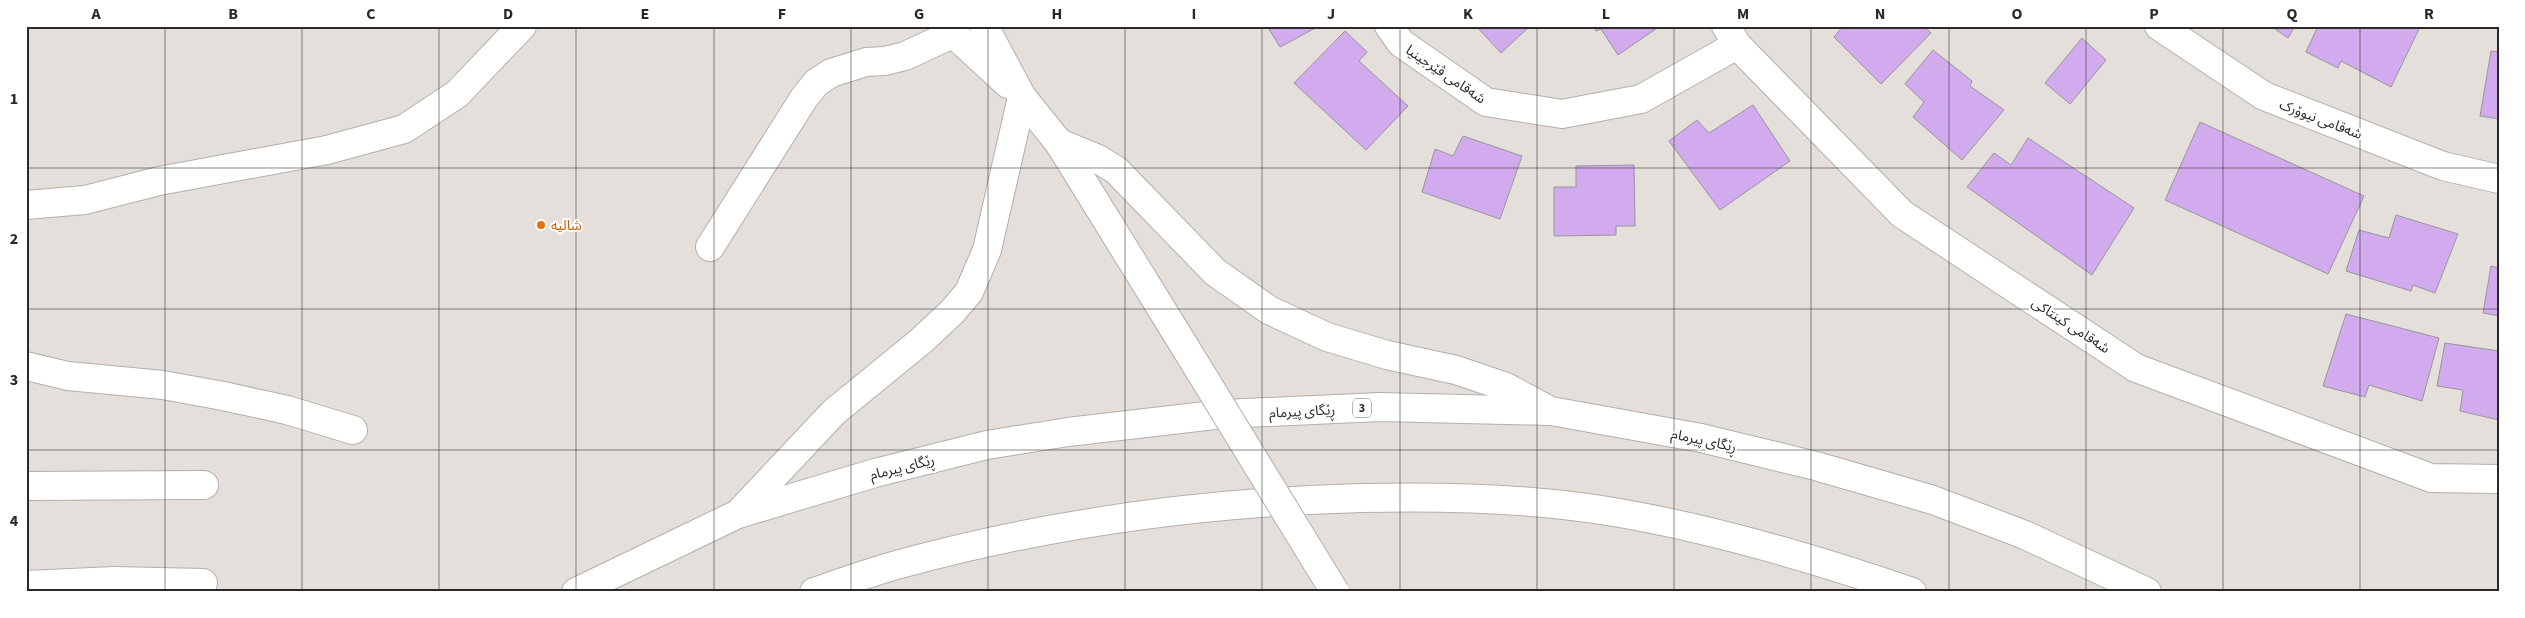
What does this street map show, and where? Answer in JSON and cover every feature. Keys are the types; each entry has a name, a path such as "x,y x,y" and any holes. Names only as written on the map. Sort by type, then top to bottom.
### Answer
{"main road":[{"path":"26,204 85,200 159,181 327,150 404,129 457,94 522,26"},
{"path":"738,514 834,412 921,341 952,312 969,292 987,250 1022,97 984,26"},
{"name":"شەقامی ڤێرجینیا","path":"1389,26 1401,43 1486,102 1562,114 1641,99 1731,36"},
{"name":"شەقامی نیوۆرک","path":"2160,26 2264,96 2444,166 2499,179"},
{"path":"710,247 804,98 816,83 847,66 905,56 944,38 947,28 1022,97 1059,144 1336,592"},
{"name":"شەقامی کینتاکی","path":"1731,36 1902,214 2136,368 2431,478 2499,479"},
{"path":"1059,144 1098,158 1116,170 1215,272 1269,310 1327,336 1387,355 1456,370 1506,387 1551,411"},
{"path":"26,366 68,376 163,385 223,396 287,410 353,430"},
{"name":"ڕێگای پیرمام","path":"576,592 738,514 875,473 978,448 1086,430 1223,414 1370,408 1551,411 1701,438 1816,466 1933,500 2025,536 2147,592"},
{"path":"26,486 204,485"},
{"path":"814,592 899,564 1038,531 1171,512 1276,500 1439,496 1604,510 1671,522 1750,542 1870,585 1912,592"},
{"path":"26,585 114,581 203,583"}],"building":[{"path":"1267,26 1319,26 1280,47"},
{"path":"1476,26 1530,26 1501,53"},
{"path":"1593,26 1660,26 1618,55 1601,29 1596,31"},
{"path":"1843,26 1924,26 1931,33 1881,84 1834,37"},
{"path":"2271,26 2295,26 2288,38"},
{"path":"2318,26 2420,27 2391,87 2341,61 2338,68 2306,52"},
{"path":"1345,31 1367,52 1359,61 1408,106 1366,150 1294,83"},
{"path":"2082,38 2106,60 2070,104 2045,83"},
{"path":"1933,50 1972,81 1970,86 2004,110 1962,160 1913,117 1924,102 1905,84"},
{"path":"2491,51 2499,52 2499,119 2480,116"},
{"path":"1753,105 1790,161 1720,210 1669,141 1697,120 1709,133"},
{"path":"2200,122 2364,196 2328,274 2165,200"},
{"path":"1463,136 1522,156 1500,219 1422,192 1435,149 1453,156"},
{"path":"2028,138 2134,208 2092,275 1967,187 1994,153 2011,165"},
{"path":"1634,165 1635,226 1616,226 1616,235 1554,236 1554,187 1576,187 1576,166"},
{"path":"2396,215 2458,234 2435,293 2413,285 2411,291 2346,271 2359,230 2389,238"},
{"path":"2491,266 2499,268 2499,316 2483,313"},
{"path":"2346,314 2439,338 2422,401 2369,385 2365,397 2323,386"},
{"path":"2445,343 2499,351 2499,420 2460,411 2463,390 2437,386"}],"place":[{"name":"شاليه","path":"541,225"}]}
